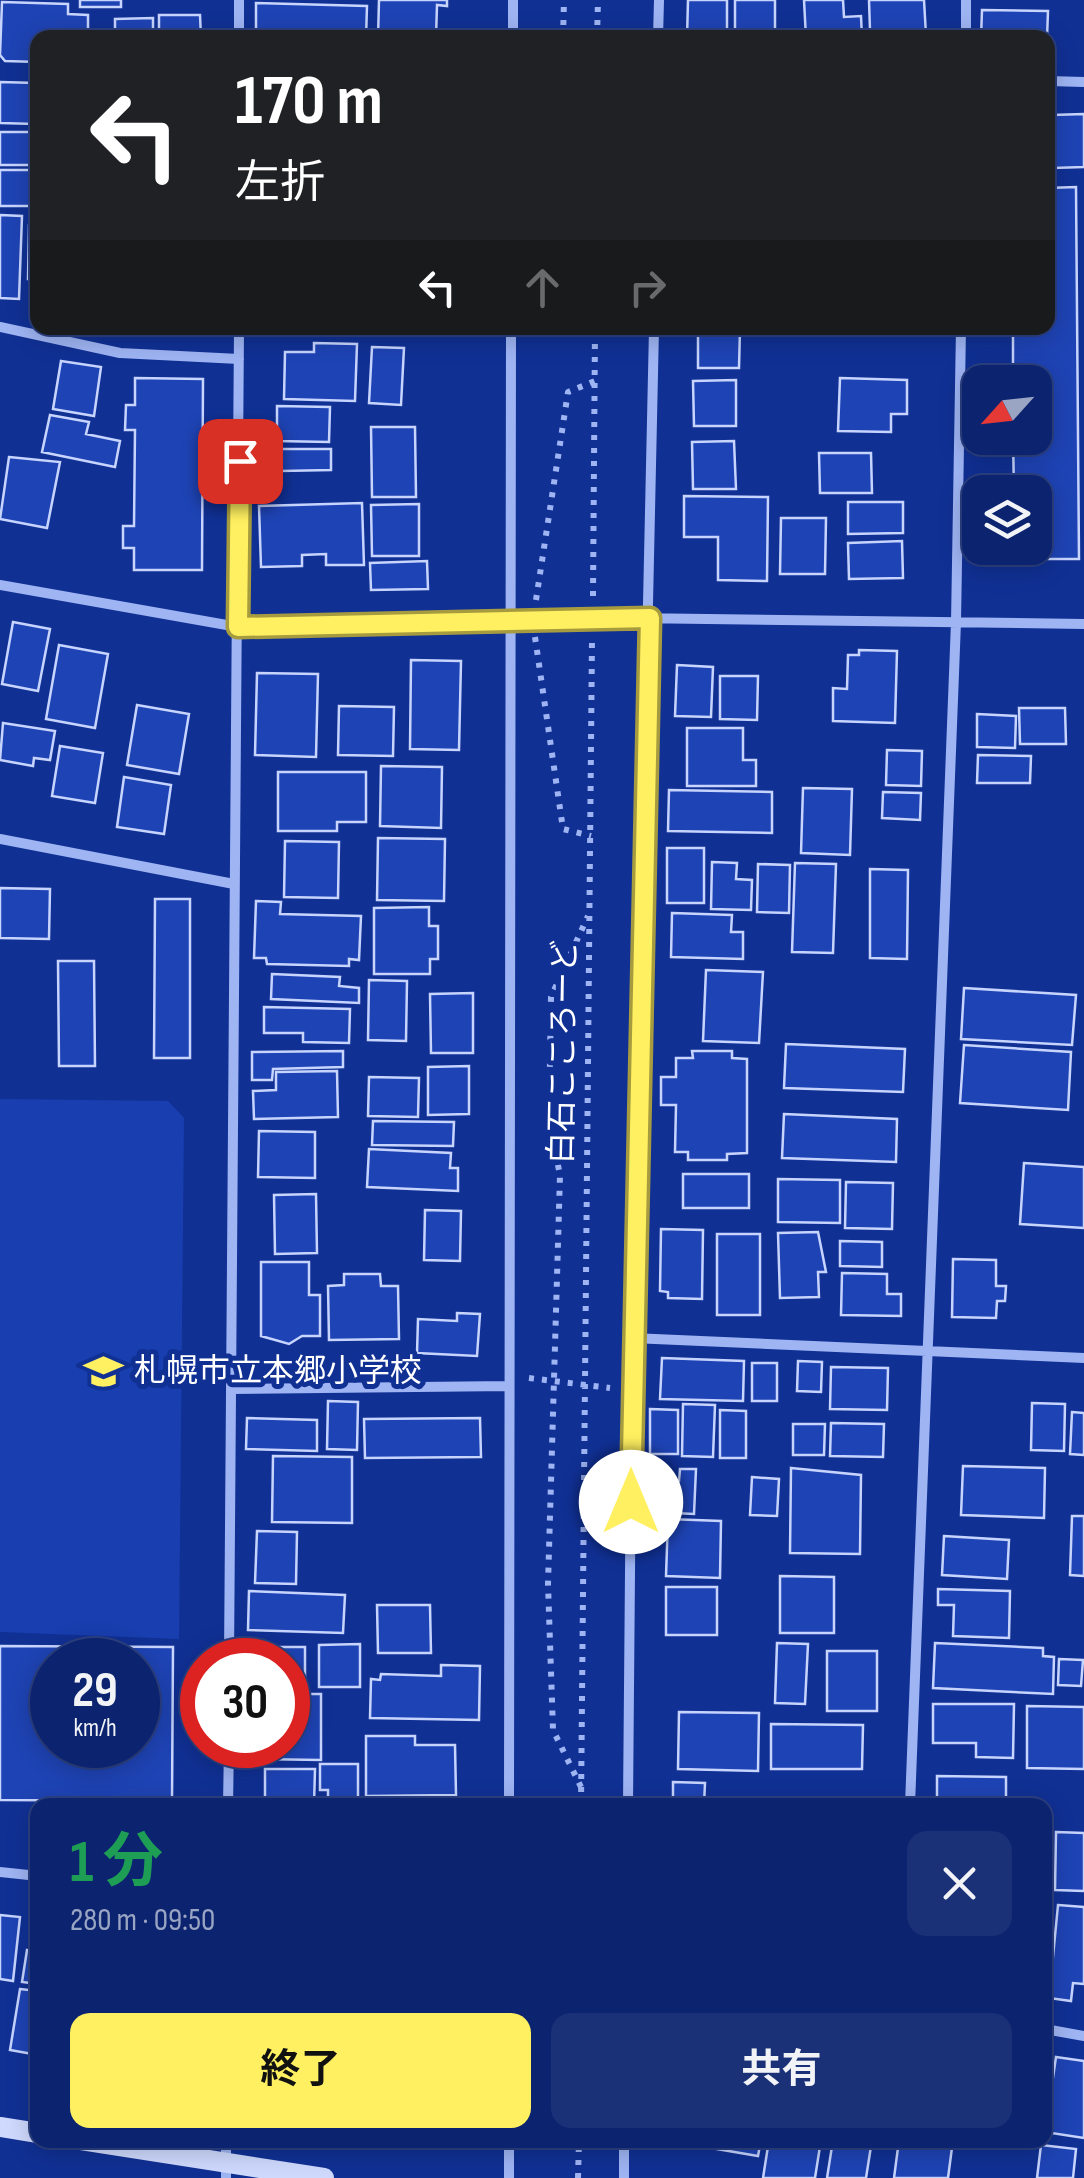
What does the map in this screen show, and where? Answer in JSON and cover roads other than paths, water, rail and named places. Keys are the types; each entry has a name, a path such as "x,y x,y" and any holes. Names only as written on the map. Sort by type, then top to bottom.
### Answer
{"street":[{"path":"239,0 239,30"},
{"path":"513,0 513,30"},
{"path":"658,30 659,0"},
{"path":"966,0 966,30"},
{"path":"1055,81 1084,82"},
{"path":"0,327 30,334"},
{"path":"37,335 120,353 240,358"},
{"path":"229,1638 240,335"},
{"path":"509,1798 510,335"},
{"path":"628,1798 632,1338 654,335"},
{"path":"910,1798 956,622 961,335"},
{"path":"0,585 238,627 533,618 1084,624"},
{"path":"0,839 234,884"},
{"path":"632,1338 1084,1358"},
{"path":"231,1389 509,1381"},
{"path":"228,1798 229,1768"},
{"path":"0,1872 30,1875"},
{"path":"1052,2030 1084,2036"},
{"path":"0,2126 30,2132"},
{"path":"118,2148 226,2171 324,2178"},
{"path":"509,2148 509,2178"},
{"path":"624,2148 624,2178"}],"place":[{"name":"札幌市立本郷小学校","path":"104,1371"}]}
